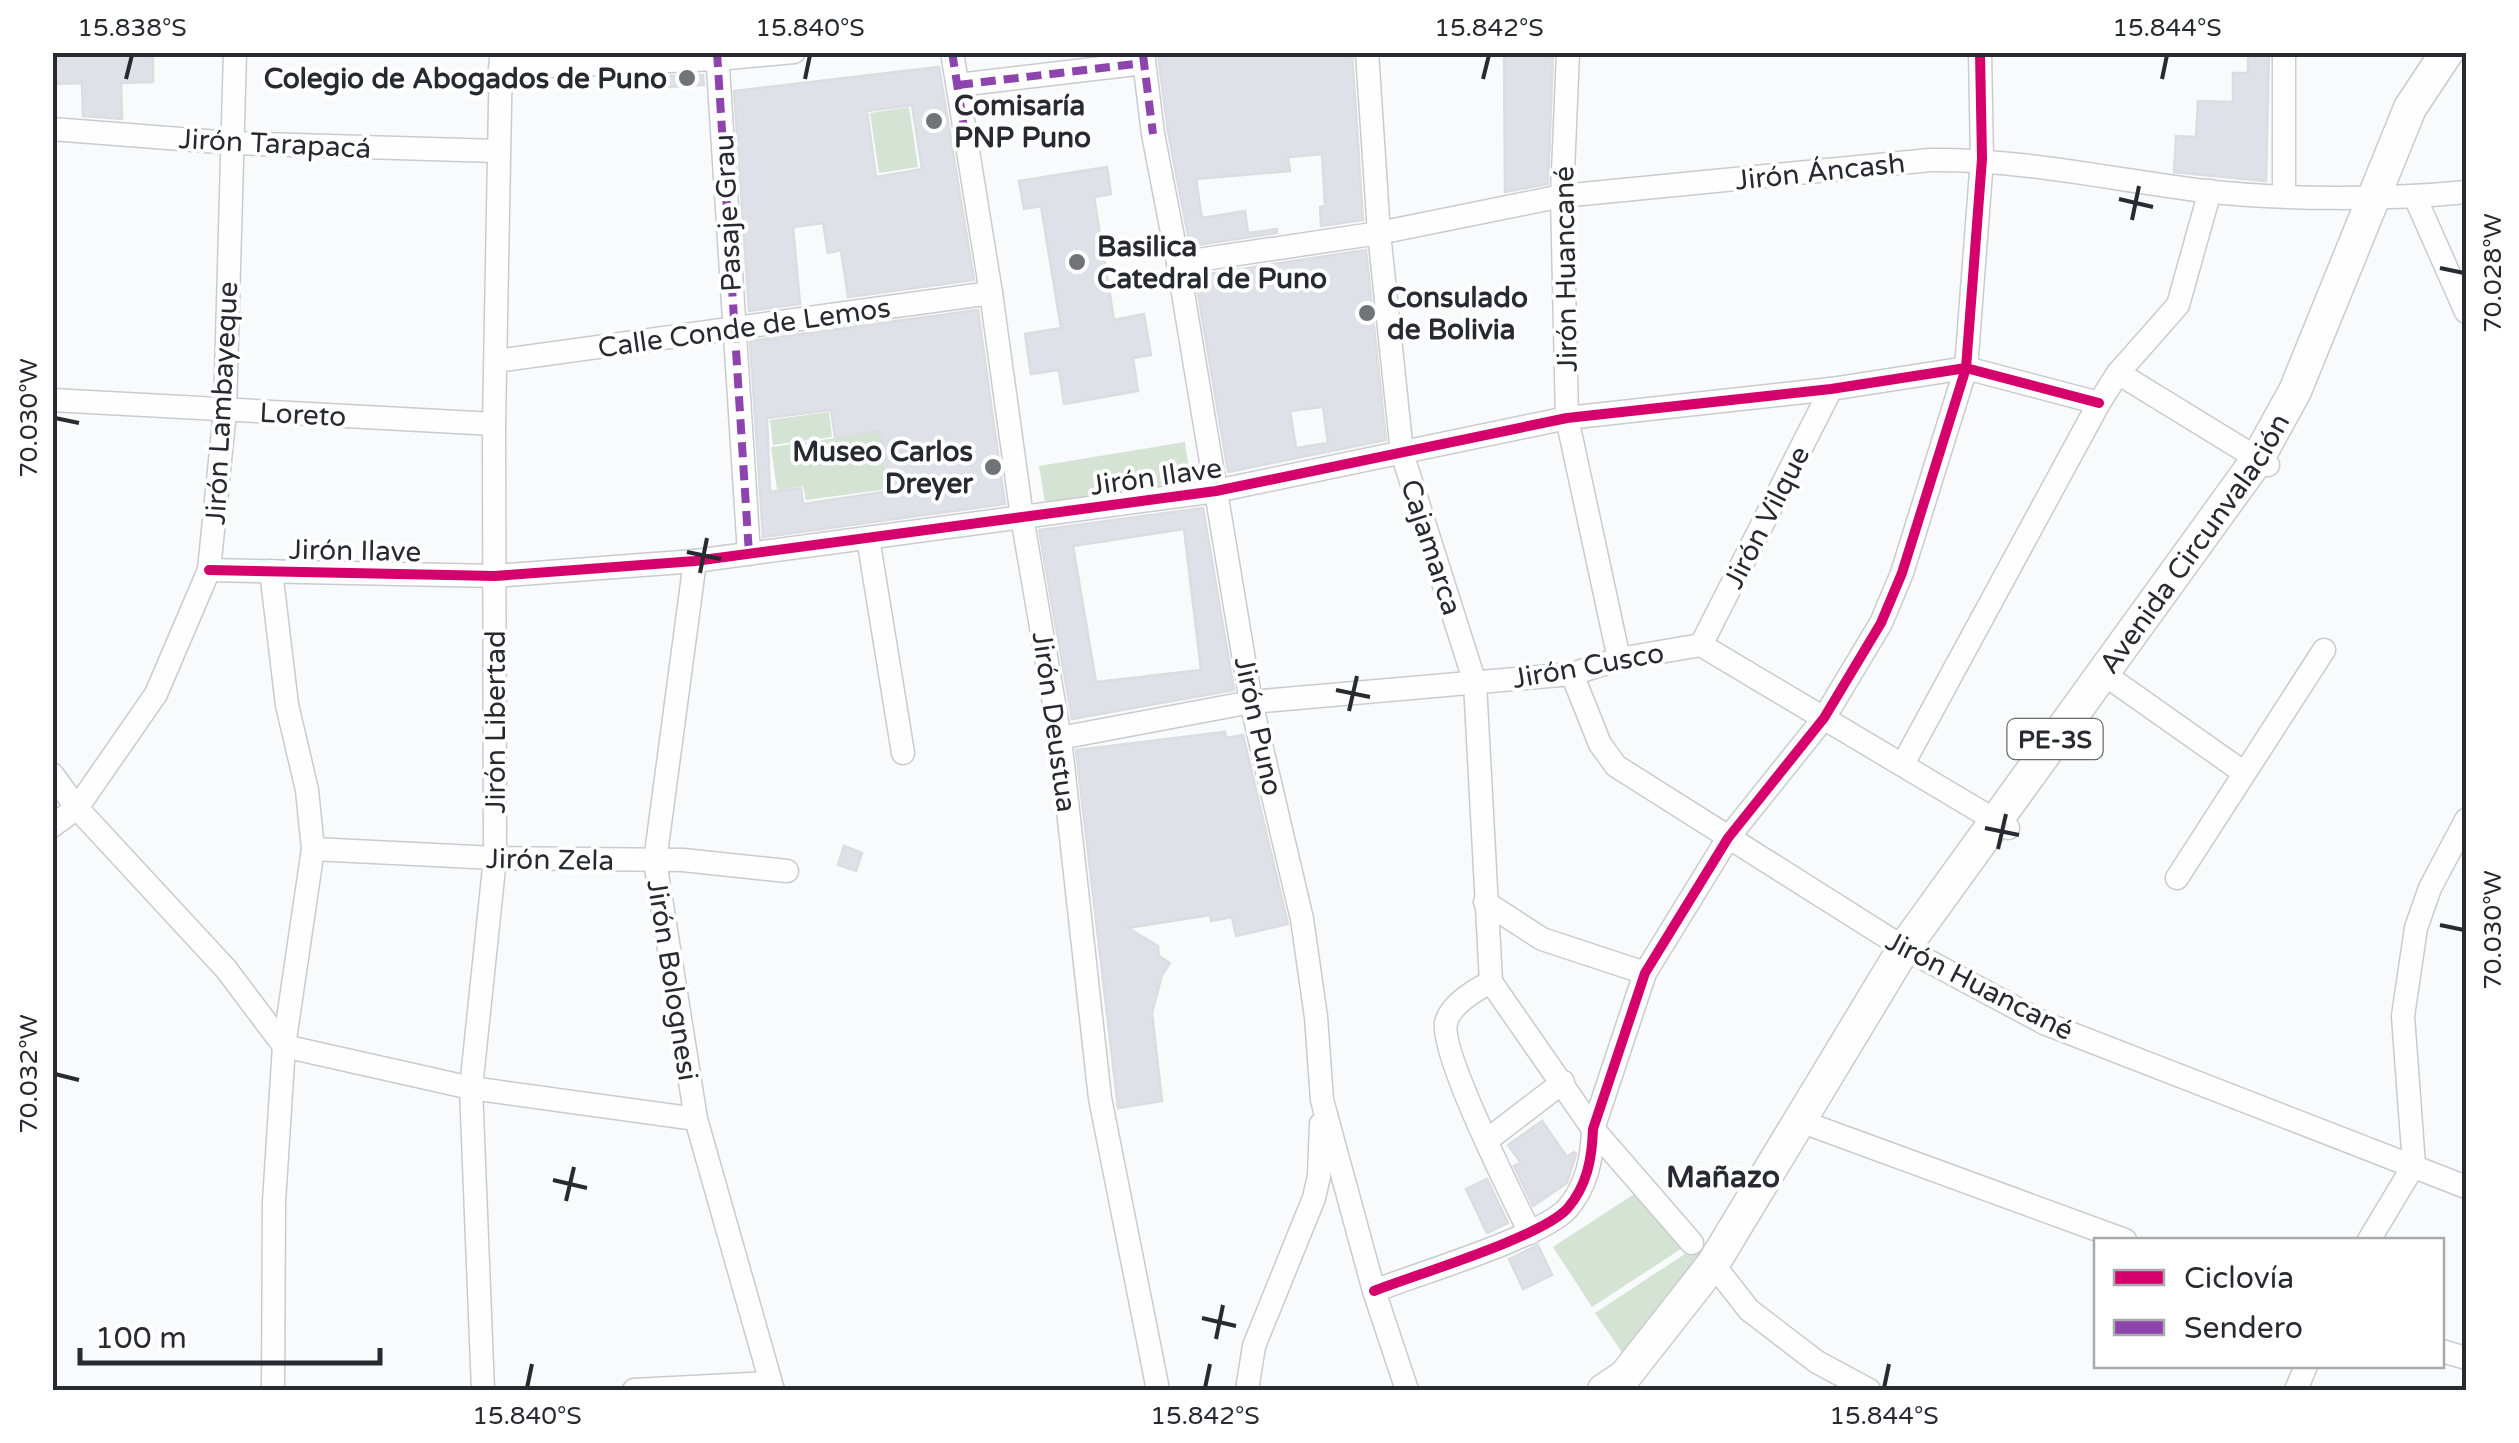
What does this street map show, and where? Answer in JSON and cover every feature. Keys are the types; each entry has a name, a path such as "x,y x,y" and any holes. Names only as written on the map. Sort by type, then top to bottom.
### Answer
{"highway":[{"name":"Avenida Circunvalación","path":"2395,196 2410,108 2447,52"},
{"name":"Avenida Circunvalación","path":"1627,1388 1709,1260 1808,1123 1912,953 2264,463 2295,391 2395,196 2422,121 2445,82 2466,59"}],"street":[{"name":"Jirón Lambayeque","path":"52,826 77,808 156,694 209,570 225,410 235,52"},
{"path":"501,60 794,52"},
{"name":"Jirón Deustua","path":"952,52 1022,517 1060,738 1100,1098 1158,1390"},
{"name":"Cajamarca","path":"1367,52 1379,233 1402,453 1475,684 1490,982"},
{"name":"Jirón Huancané","path":"1568,52 1562,196 1567,418 1619,660"},
{"path":"1374,1290 1530,1232 1564,1212 1578,1194 1592,1154 1593,1130 1645,973 1728,838 1824,718 1881,623 1902,572 1966,368 1982,159 1980,52"},
{"path":"2284,52 2284,195"},
{"name":"Pasaje Grau","path":"718,56 749,554"},
{"path":"958,85 1143,58"},
{"name":"Jirón Puno","path":"1143,58 1251,702 1302,918 1316,1016 1322,1100 1374,1290 1408,1390"},
{"name":"Jirón Libertad","path":"483,1390 472,1088 496,858 494,424 501,60"},
{"name":"Jirón Tarapacá","path":"52,129 232,143 497,151"},
{"name":"Jirón Áncash","path":"1178,263 1379,233 1562,196 1930,160 1982,159 2210,191 2395,196 2466,192"},
{"path":"1903,764 2099,403 2118,373 2178,305 2210,191"},
{"path":"2395,196 2466,312"},
{"name":"Calle Conde de Lemos","path":"496,361 991,294"},
{"name":"Jirón Ilave","path":"209,570 495,576 695,561 1216,491 1567,418 1830,389 1966,368 2099,403"},
{"path":"2118,373 2264,463"},
{"name":"Jirón Vilque","path":"1701,645 1830,389"},
{"name":"Loreto","path":"52,400 494,424"},
{"path":"868,538 903,753"},
{"name":"Jirón Bolognesi","path":"695,561 655,861 696,1120 771,1387"},
{"path":"271,571 287,705 306,790 313,849 284,1046 274,1202 273,1390"},
{"name":"Jirón Cusco","path":"1060,738 1251,702 1572,674 1619,660 1701,645 2002,824"},
{"path":"2178,878 2324,650"},
{"name":"Jirón Huancané","path":"1572,674 1607,756 1616,766 1912,953 2044,1023 2466,1188"},
{"path":"2111,679 2243,772"},
{"path":"52,774 77,808 226,969 284,1046 472,1088 696,1120"},
{"path":"2370,1238 2414,1165 2403,1016 2416,928 2430,888 2466,820"},
{"name":"Jirón Zela","path":"313,849 496,858 684,860 788,870"},
{"path":"1485,902 1542,939 1645,973"},
{"path":"1530,1232 1486,1142 1445,1028 1453,1009 1490,982 1593,1130 1749,1310 1817,1362 1868,1390"},
{"path":"1486,1142 1563,1082"},
{"path":"1247,1390 1254,1346 1317,1187 1322,1100"},
{"path":"1808,1123 2120,1238"},
{"path":"634,1390 771,1387"}],"green space":[{"path":"909,107 918,167 879,173 870,113"},
{"path":"829,412 832,437 773,445 770,420"},
{"path":"880,432 888,489 806,500 803,486 777,490 771,447"},
{"path":"1185,442 1191,484 1046,508 1039,466"},
{"path":"1645,1187 1684,1247 1592,1307 1553,1247"},
{"path":"1694,1248 1704,1259 1628,1361 1595,1313"}],"building":[{"path":"52,52 153,52 153,82 121,83 122,119 83,116 82,83 52,84"},
{"path":"1352,52 1363,220 1321,226 1320,207 1325,206 1322,154 1288,157 1290,171 1196,179 1202,218 1245,211 1248,233 1277,229 1277,233 1190,246 1158,54"},
{"path":"1504,52 1553,52 1548,184 1505,192"},
{"path":"2248,52 2269,52 2266,181 2174,172 2176,136 2196,137 2198,101 2233,102 2233,73 2248,73"},
{"path":"939,67 974,280 848,297 841,250 828,253 823,223 793,227 800,304 749,311 734,91","holes":["912,105 922,169 876,177 867,111"]},
{"path":"703,75 704,85 668,87 667,76"},
{"name":"Basilica Catedral de Puno","path":"1107,167 1111,194 1094,197 1114,320 1144,314 1151,355 1133,358 1138,391 1064,404 1059,370 1031,374 1025,334 1061,328 1041,206 1024,209 1019,181"},
{"path":"1366,250 1386,440 1228,472 1195,276","holes":["1323,407 1328,443 1296,448 1290,411"]},
{"path":"978,310 1005,504 763,537 750,341","holes":["831,410 835,437 881,431 890,491 803,504 801,488 770,492 767,418"]},
{"path":"1203,508 1234,690 1072,719 1039,530","holes":["1184,529 1201,670 1096,682 1073,546"]},
{"path":"1225,732 1226,738 1243,735 1288,924 1236,936 1232,917 1211,921 1210,915 1128,928 1158,946 1159,956 1170,963 1162,975 1152,1013 1162,1101 1118,1108 1076,750"},
{"path":"844,846 862,853 856,871 838,865"},
{"path":"1542,1121 1567,1157 1576,1154 1567,1183 1533,1206 1514,1166 1521,1163 1508,1145"},
{"path":"1487,1179 1508,1223 1487,1233 1466,1189"},
{"path":"1538,1245 1552,1275 1523,1289 1509,1259"}],"marked path":[{"path":"717,52 749,554"},
{"path":"952,52 966,140"},
{"path":"1143,55 1153,134"},
{"path":"958,85 1144,63"}],"cycle path":[{"path":"1374,1291 1531,1232 1567,1209 1574,1200 1587,1172 1593,1129 1645,973 1728,838 1824,718 1881,623 1902,573 1966,368 1982,159 1980,52"},
{"path":"209,570 495,576 695,561 1216,491 1567,418 1831,389 1966,368 2099,403"}],"place":[{"name":"Colegio de Abogados de Puno","path":"687,78"},
{"name":"Comisaría PNP Puno","path":"934,121"},
{"name":"Basilica Catedral de Puno","path":"1077,262"},
{"name":"Consulado de Bolivia","path":"1367,313"},
{"name":"Museo Carlos Dreyer","path":"993,467"}],"district":[{"name":"Mañazo","path":"1723,1177"}]}
